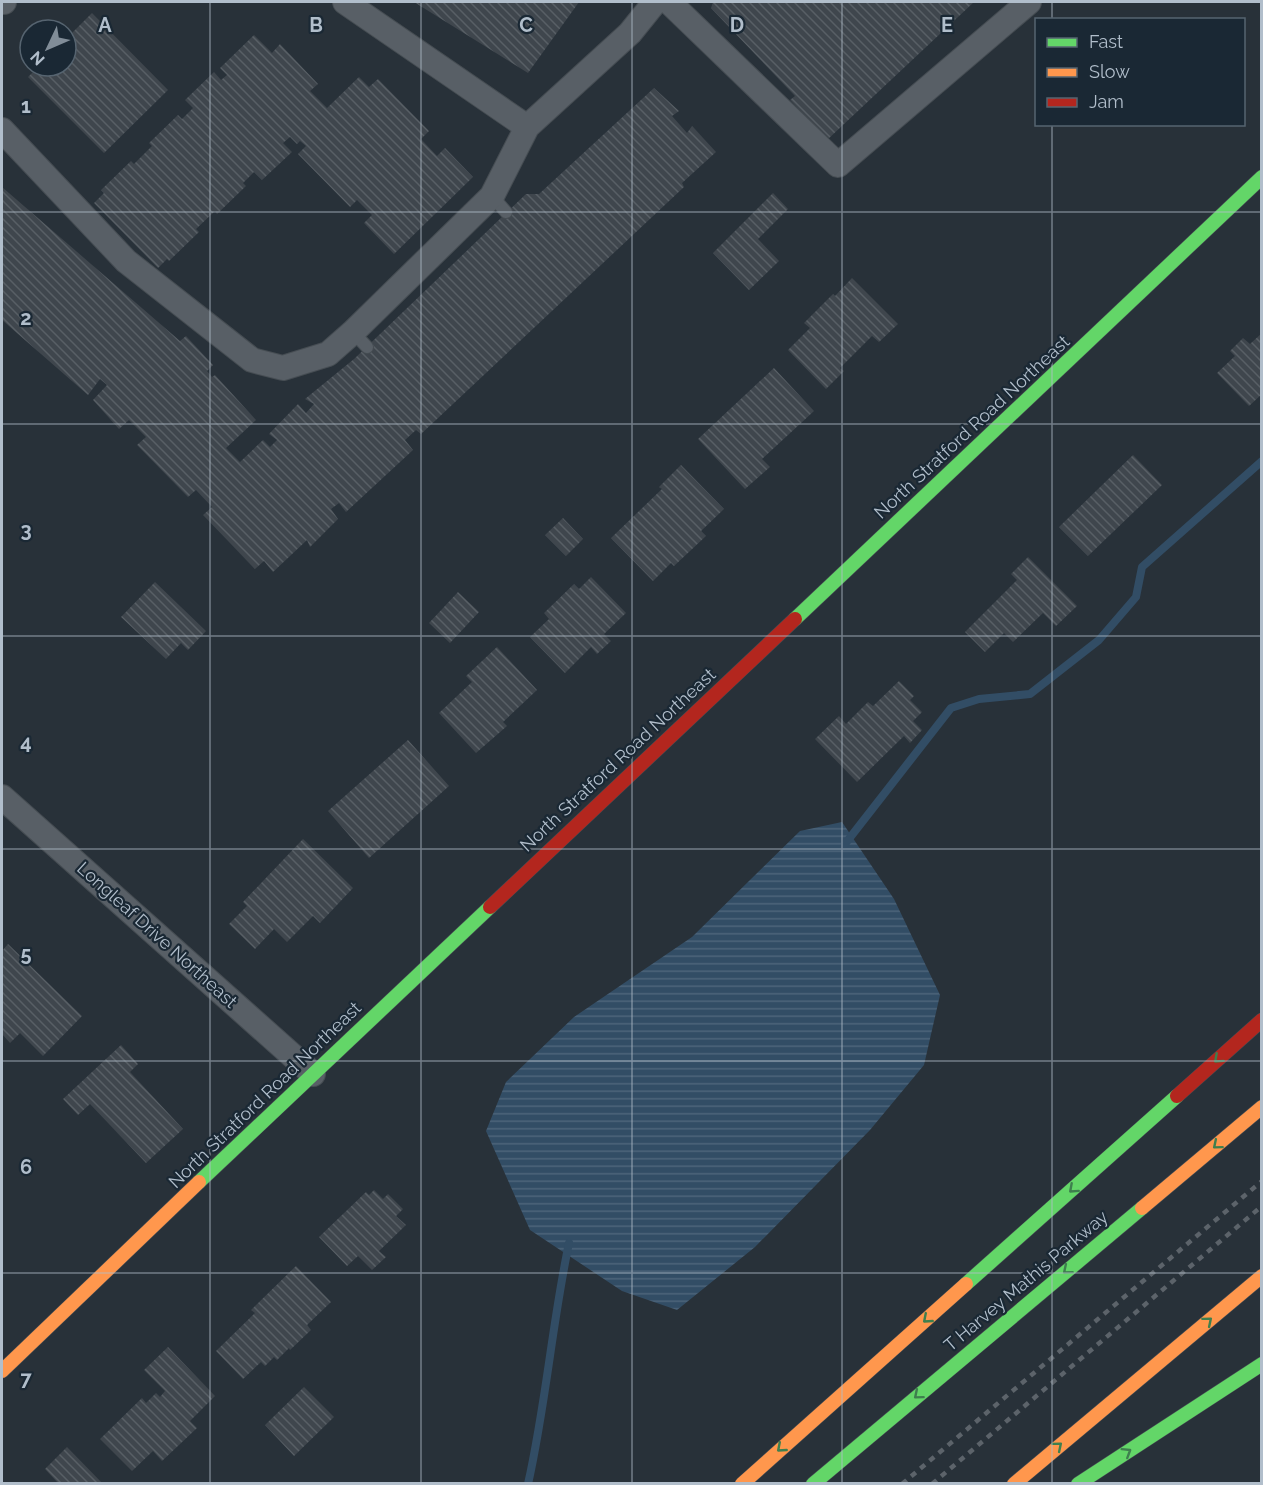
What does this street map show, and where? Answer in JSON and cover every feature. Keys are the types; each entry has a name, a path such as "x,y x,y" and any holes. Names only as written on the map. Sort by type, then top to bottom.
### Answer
{"main road":[{"name":"North Stratford Road Northeast","path":"2,1371 1262,177"},
{"path":"742,1484 1262,1020"},
{"name":"T Harvey Mathis Parkway","path":"813,1484 1262,1107"},
{"path":"1014,1484 1262,1276"},
{"path":"1078,1484 1262,1364"}],"street":[{"path":"345,2 527,127"},
{"path":"2,130 126,261 252,360 283,368 328,354 360,340 499,204 527,127 630,33 655,2"},
{"path":"669,2 838,165 1029,2"},
{"name":"Longleaf Drive Northeast","path":"2,797 313,1074"}],"water":[{"path":"842,822 894,899 940,995 924,1065 870,1130 755,1247 677,1310 622,1291 530,1230 486,1131 506,1082 574,1017 692,937 800,831"}],"building":[{"path":"414,2 579,2 528,73"},
{"path":"713,2 974,2 827,140 790,100 795,96 711,8"},
{"path":"92,13 168,90 104,153 29,78 78,78 78,27"},
{"path":"254,35 272,53 280,44 318,84 310,91 327,108 359,77 369,87 378,79 429,131 421,139 437,156 445,148 473,177 394,254 364,223 372,215 357,200 350,207 298,154 306,146 300,141 297,144 290,137 283,143 292,152 262,180 254,172 243,183 246,186 217,214 215,211 196,229 199,232 169,261 167,259 158,268 94,203 104,193 101,190 131,161 134,164 152,146 149,143 178,115 182,119 193,108 185,100 214,72 221,80 227,75 220,68"},
{"path":"654,88 679,111 672,116 687,133 692,126 716,152 682,183 684,187 421,434 416,430 405,440 413,450 346,512 339,503 331,509 338,519 310,547 307,540 273,572 264,561 255,569 203,515 212,507 196,490 188,497 137,445 146,437 129,420 119,429 93,400 107,385 100,379 88,395 2,320 2,187 180,341 186,336 213,365 207,371 212,377 215,375 256,420 226,448 240,462 263,440 270,447 277,440 269,434 298,404 306,413 314,404 305,399 354,359 526,194 539,194"},
{"path":"773,193 788,209 758,239 779,261 749,290 713,253"},
{"path":"852,278 898,324 879,342 872,336 840,368 844,371 826,389 788,350 810,328 804,323"},
{"path":"1262,333 1262,394 1249,406 1217,373 1235,356 1230,351 1243,338 1250,344"},
{"path":"774,368 814,411 762,459 770,467 745,489 698,439"},
{"path":"1133,455 1162,485 1088,556 1059,527"},
{"path":"681,465 724,509 701,531 706,536 674,566 671,563 653,581 611,538 662,489 659,487"},
{"path":"563,518 583,539 566,556 545,535"},
{"path":"1028,557 1077,606 1056,626 1043,613 1013,642 1004,633 985,652 965,632 1017,580 1011,574"},
{"path":"591,577 626,613 604,634 611,641 597,654 591,647 565,673 530,637 549,619 544,613 574,584 579,589"},
{"path":"155,582 206,631 188,650 181,643 166,659 121,617"},
{"path":"458,592 479,612 450,643 429,623"},
{"path":"497,647 537,690 503,722 507,726 476,753 439,713 472,682 466,676"},
{"path":"899,681 914,696 910,700 922,712 913,721 922,730 910,743 904,736 857,782 815,739 839,716 846,724 868,702 873,706"},
{"path":"408,740 449,786 369,858 328,811"},
{"path":"303,839 353,888 320,923 313,916 287,942 274,929 255,949 229,924 247,906 243,902"},
{"path":"8,944 82,1016 43,1056 20,1033 10,1043 2,1034 2,951"},
{"path":"121,1045 138,1064 130,1072 183,1129 146,1163 90,1104 78,1115 63,1099"},
{"path":"374,1190 383,1199 388,1194 403,1209 396,1216 406,1225 379,1251 386,1257 372,1270 358,1256 347,1266 319,1237 366,1192 369,1195"},
{"path":"296,1266 331,1302 307,1325 311,1330 290,1350 289,1348 277,1360 274,1357 265,1366 261,1362 243,1379 216,1351 255,1313 251,1310"},
{"path":"168,1347 215,1396 190,1421 197,1428 162,1461 153,1451 132,1471 100,1439 142,1398 146,1403 156,1393 160,1397 165,1391 144,1370"},
{"path":"304,1387 334,1417 294,1456 265,1425"},
{"path":"67,1447 103,1484 59,1484 45,1469"}],"waterway":[{"path":"845,844 951,708 979,699 1030,694 1099,640 1136,597 1142,567 1262,461"},
{"path":"528,1484 569,1243"}],"railway":[{"path":"902,1484 1262,1181"},
{"path":"932,1484 1262,1206"}],"traffic: fast":[{"path":"795,619 1262,177"},
{"path":"199,1182 490,907"},
{"path":"966,1284 1177,1096"},
{"path":"813,1484 1142,1208"},
{"path":"1078,1484 1262,1364"}],"traffic: slow":[{"path":"1142,1208 1262,1107"},
{"path":"2,1371 199,1182"},
{"path":"1014,1484 1262,1276"},
{"path":"742,1484 966,1284"}],"traffic: jam":[{"path":"490,907 795,619"},
{"path":"1177,1096 1262,1020"}]}
